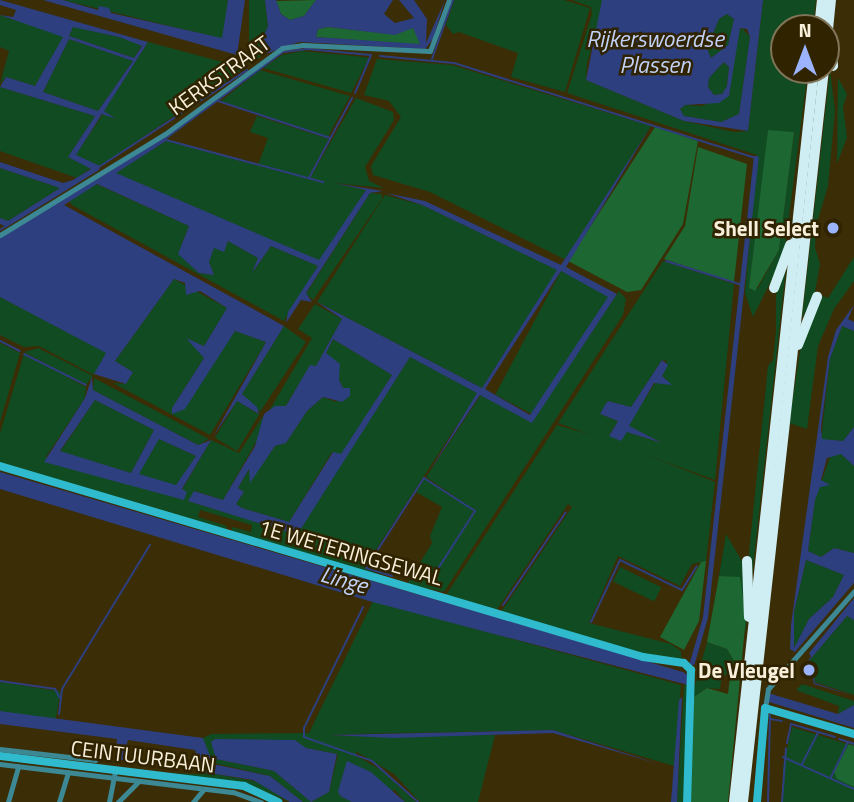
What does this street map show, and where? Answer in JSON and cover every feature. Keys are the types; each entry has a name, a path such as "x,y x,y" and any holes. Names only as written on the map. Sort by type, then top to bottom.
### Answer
{"highway":[{"path":"734,802 813,84"},
{"path":"743,802 826,84"},
{"path":"774,288 797,232"},
{"path":"791,369 817,297"},
{"path":"747,561 751,639"}],"street":[{"name":"KERKSTRAAT","path":"0,235 165,134 282,48 303,45 430,51 449,0"},
{"name":"1E WETERINGSEWAL","path":"0,466 643,657 684,663 691,670 687,802"},
{"path":"757,802 768,689 854,591"},
{"path":"765,708 854,734"},
{"path":"0,749 69,765"},
{"name":"CEINTUURBAAN","path":"0,756 115,774 244,786 278,802"},
{"path":"0,764 69,765 94,760"},
{"path":"59,802 69,765"},
{"path":"8,802 18,766"},
{"path":"108,802 115,774 261,802"},
{"path":"118,802 139,780"},
{"path":"193,802 204,789"}],"green space":[{"path":"63,0 228,0 223,39"},
{"path":"249,0 265,0 268,26 260,44 263,55 249,64"},
{"path":"316,0 304,16 290,20 281,14 276,1"},
{"path":"454,0 564,0 590,8 565,92 511,77 518,53 459,32 453,34 446,25"},
{"path":"572,0 602,0 604,9 587,63 586,80 684,121 734,132 748,131 763,0 816,0 814,14 770,14 770,84 806,84 784,255 753,317 745,293 757,155 567,93 592,14 591,7","holes":["768,131 794,132 779,250 758,288 751,290"]},
{"path":"727,14 734,19 728,45 711,58 707,49 719,19"},
{"path":"0,15 64,36 35,86 6,77 0,84 9,51 0,47"},
{"path":"73,26 142,45 134,58 69,36"},
{"path":"328,27 390,34 413,28 419,33 420,45 316,37 318,29"},
{"path":"742,28 750,37 739,114 721,122 684,116 680,109 685,105 701,106 729,96 737,32"},
{"path":"69,39 133,61 98,111 43,92"},
{"path":"148,42 245,68 100,166 75,156 103,114 116,118 103,112"},
{"path":"302,51 369,58 351,93 263,68 282,55"},
{"path":"377,59 452,65 651,126 566,260 430,192 373,175 371,166 401,117 389,101 364,95"},
{"path":"724,62 729,67 727,86 722,94 714,95 708,87 709,78"},
{"path":"260,70 350,96 328,137 221,101"},
{"path":"840,82 847,94 843,107 847,137 837,164"},
{"path":"828,84 832,84 835,111 828,186 816,226 815,248 820,264 814,297 802,318"},
{"path":"0,87 95,116 68,157 91,168 77,178 0,151"},
{"path":"356,98 393,112 394,120 365,167 369,181 384,188 334,183 366,190 320,261 115,173 166,141 323,183 310,178"},
{"path":"257,116 329,139 308,178 258,165 268,138 250,132"},
{"path":"655,127 698,141 683,224 641,290 627,292 568,261"},
{"path":"768,130 794,132 779,250 755,291 749,288"},
{"path":"698,147 747,164 734,282 664,259 685,226"},
{"path":"0,168 60,188 8,221 0,218"},
{"path":"96,184 189,226 182,243 189,264 199,273 214,275 209,262 214,247 224,251 228,241 258,258 253,272 271,246 318,266 284,321 72,205 69,200"},
{"path":"370,193 382,194 382,199 313,300 306,294"},
{"path":"385,195 422,205 558,270 482,388 317,302"},
{"path":"854,257 854,281 834,309 818,346 807,429 789,423 802,339 823,296 828,298"},
{"path":"663,261 734,284 715,480 558,423","holes":["662,360 667,361 662,377 666,378 655,383 628,426 662,443 627,432 609,435 618,421 600,414 608,401 631,407"]},
{"path":"786,268 751,586 749,553 768,366 773,360 776,295"},
{"path":"561,271 609,296 543,420 495,395"},
{"path":"174,279 227,308 204,346 190,341 204,358 172,408 235,331 266,342 210,435 113,383 126,384 133,372 115,361"},
{"path":"619,291 626,299 623,315 444,592 407,584 432,543 430,536 442,507 416,492 425,478 474,511 430,582 476,511 426,477 481,395 532,422"},
{"path":"0,297 107,353 94,375 39,346 24,347 0,335"},
{"path":"315,304 342,319 316,366 310,366 285,407 266,416 312,338 298,329"},
{"path":"284,326 306,342 260,412 242,394"},
{"path":"842,326 854,331 854,427 843,441 821,440 830,359"},
{"path":"333,339 392,375 341,455 332,452 289,522 242,508 236,504 244,492 238,488 250,468 250,481 275,446 286,443 307,411 323,397 336,402 343,388 326,353"},
{"path":"0,343 20,353 0,422"},
{"path":"39,348 93,376 86,385 24,352"},
{"path":"24,354 86,387 85,398 46,457 184,497 182,490 211,440 239,453 263,416 260,435 223,500 195,491 188,501 296,534 410,357 478,393 364,568 391,579 232,533 232,527 251,532 252,525 200,510 198,517 227,526 226,529 0,464 0,433"},
{"path":"94,378 209,439 198,445 93,390"},
{"path":"95,400 154,430 131,473 60,452"},
{"path":"237,401 259,414 237,451 215,438"},
{"path":"557,425 609,440 715,482 706,561 692,564 680,586 618,556 589,623 671,644 681,651 682,660 656,658 501,612 572,507 568,504 496,611 446,595"},
{"path":"159,439 196,456 176,486 138,474"},
{"path":"831,454 841,454 854,466 854,553 834,548 821,557 808,551 815,500"},
{"path":"726,534 743,563 748,612 745,633 740,578 719,576"},
{"path":"806,560 844,575 833,597 809,619 794,648 794,612"},
{"path":"706,561 699,621 684,650 660,637 701,562"},
{"path":"620,567 661,587 654,602 613,581"},
{"path":"719,576 740,577 746,617 728,802 689,802 691,699 707,688 728,694 731,668 736,664 727,649 707,642"},
{"path":"373,601 681,685 674,766 553,730 330,736 495,735 478,802 420,802 394,774 357,752 355,755 381,770 416,802 405,802 395,790 340,796 352,802 303,802 270,776 210,762 203,738 211,734 309,733","holes":["212,740 295,740 306,748 338,754 329,792 311,802 274,771 216,759"]},
{"path":"847,616 854,620 854,695 815,682 813,675 803,668"},
{"path":"707,642 727,649 736,664 730,675 722,675 720,689 707,688 691,699"},
{"path":"0,682 60,692 56,720 0,711"},
{"path":"802,684 854,701 854,705 838,714 839,706 796,690"},
{"path":"684,685 688,685 685,802 677,802"},
{"path":"792,727 854,746 854,802 783,802 783,767"},
{"path":"849,744 854,746 854,787 837,779 834,772"},
{"path":"199,767 203,772 260,782 290,802 245,783 164,773 199,774"}],"water":[{"path":"0,0 148,42 104,111 116,119 102,114 76,155 100,166 99,170 7,227 0,224 0,218 8,221 60,188 0,168 0,162 63,183 73,180 91,169 68,157 95,116 0,87 6,77 35,86 63,37 0,15 13,17 16,10 0,5","holes":["73,27 119,37 142,46 134,58 69,36","69,39 133,61 98,111 43,92"]},
{"path":"43,0 63,0 98,10 99,6 109,8 111,13 222,38 228,0 245,0 237,55"},
{"path":"265,0 276,0 281,14 290,20 304,16 316,0 393,0 384,14 395,23 414,18 399,0 414,0 427,19 426,43 445,0 433,39 425,49 299,42 263,55 260,44 268,26","holes":["328,27 395,35 413,28 420,44 316,37 318,29"]},
{"name":"Rijkerswoerdse Plassen","path":"602,0 763,0 748,131 684,121 586,80","holes":["727,14 734,19 728,45 711,58 707,48 719,19","740,28 747,29 750,37 739,114 721,122 684,116 680,109 685,105 719,103 729,96","724,62 729,67 727,86 722,94 714,95 708,87 709,78"]},
{"path":"651,126 566,267 617,294 532,423 480,395 429,472 477,393 410,357 297,535 188,501 194,491 223,500 255,446 264,414 275,406 286,406 310,365 316,366 342,319 317,302 482,388 557,270 422,205 386,193 425,201 561,265","holes":["561,271 608,297 530,415 485,389","333,339 392,375 341,454 333,452 289,522 242,508 236,504 244,492 238,488 249,469 250,483 275,446 286,443 307,411 323,397 342,402 350,396 350,388 343,388 339,380 340,364 326,353"]},
{"path":"165,137 166,141 116,173 319,260 366,190 334,183 383,191 370,193 306,293 312,302 301,300 286,323 288,312 318,266 271,246 252,273 258,258 228,241 224,252 214,248 209,262 214,275 199,273 178,254 189,226 97,184 64,205 284,326 242,394 257,407 259,414 237,401 213,437 266,342 235,331 185,409 172,414 172,408 204,358 186,338 204,346 227,308 200,291 186,295 185,283 174,279 115,361 133,372 126,384 94,374 106,353 0,297 0,238"},
{"path":"854,305 848,319 854,322 854,331 842,326 830,359 821,428 822,439 843,441 854,427 854,466 841,454 827,458 821,480 830,485 820,487 815,500 808,551 821,557 834,548 854,553 854,583 795,652 790,649 791,625 828,357 836,330","holes":["806,560 844,575 833,597 809,619 794,648 794,612"]},
{"path":"662,360 668,365 662,376 672,385 654,383 629,426 662,443 627,432 621,441 609,436 618,421 600,414 605,405 608,401 631,407"},
{"path":"92,377 93,390 198,445 211,440 182,489 187,492 184,500 44,462 85,398","holes":["95,400 154,430 131,473 60,451","159,439 196,456 176,485 139,474"]},
{"name":"Linge","path":"0,472 683,672 688,675 688,685 369,601 0,489"},
{"path":"854,598 854,620 847,616 803,668 813,675 815,683 854,696 814,684 812,675 800,670 811,657 809,653"},
{"path":"768,693 838,714 854,705 854,728 769,702"},
{"path":"682,697 677,802 671,802 679,700"},
{"path":"0,711 203,738 213,764 270,776 303,802 290,802 253,780 203,772 195,750 128,740 123,760 115,759 117,739 0,724"},
{"path":"553,730 662,765 553,733 393,738 330,735"},
{"path":"215,739 295,740 306,748 337,754 329,792 311,802 274,771 216,759 211,742"},
{"path":"347,761 371,772 405,802 352,802 340,796 338,791"}],"waterway":[{"path":"432,59 453,0"},
{"path":"165,139 283,52 307,49 371,55 355,93"},
{"path":"380,56 454,63 756,158"},
{"path":"99,167 247,70"},
{"path":"309,178 352,98"},
{"path":"218,101 330,138"},
{"path":"166,140 323,182"},
{"path":"692,662 705,617 756,158"},
{"path":"0,230 8,225"},
{"path":"666,261 742,285"},
{"path":"0,341 20,351"},
{"path":"24,354 86,385"},
{"name":"Linge","path":"392,576 366,568 424,478 475,511 430,581"},
{"path":"503,605 566,512"},
{"path":"59,714 62,689 150,545"},
{"path":"591,622 620,560 682,590 697,566"},
{"name":"Linge","path":"363,607 304,728 304,737 372,761 418,802"},
{"path":"0,681 55,689 60,698"},
{"path":"768,802 770,715"},
{"path":"770,719 782,721"},
{"path":"787,743 791,724 835,737"},
{"path":"802,764 818,732"},
{"path":"839,739 854,744"},
{"path":"831,777 848,742"},
{"path":"782,802 786,748"},
{"path":"783,757 854,789"}],"place":[{"name":"Shell Select","path":"833,228"},
{"name":"De Vleugel","path":"809,670"}]}
